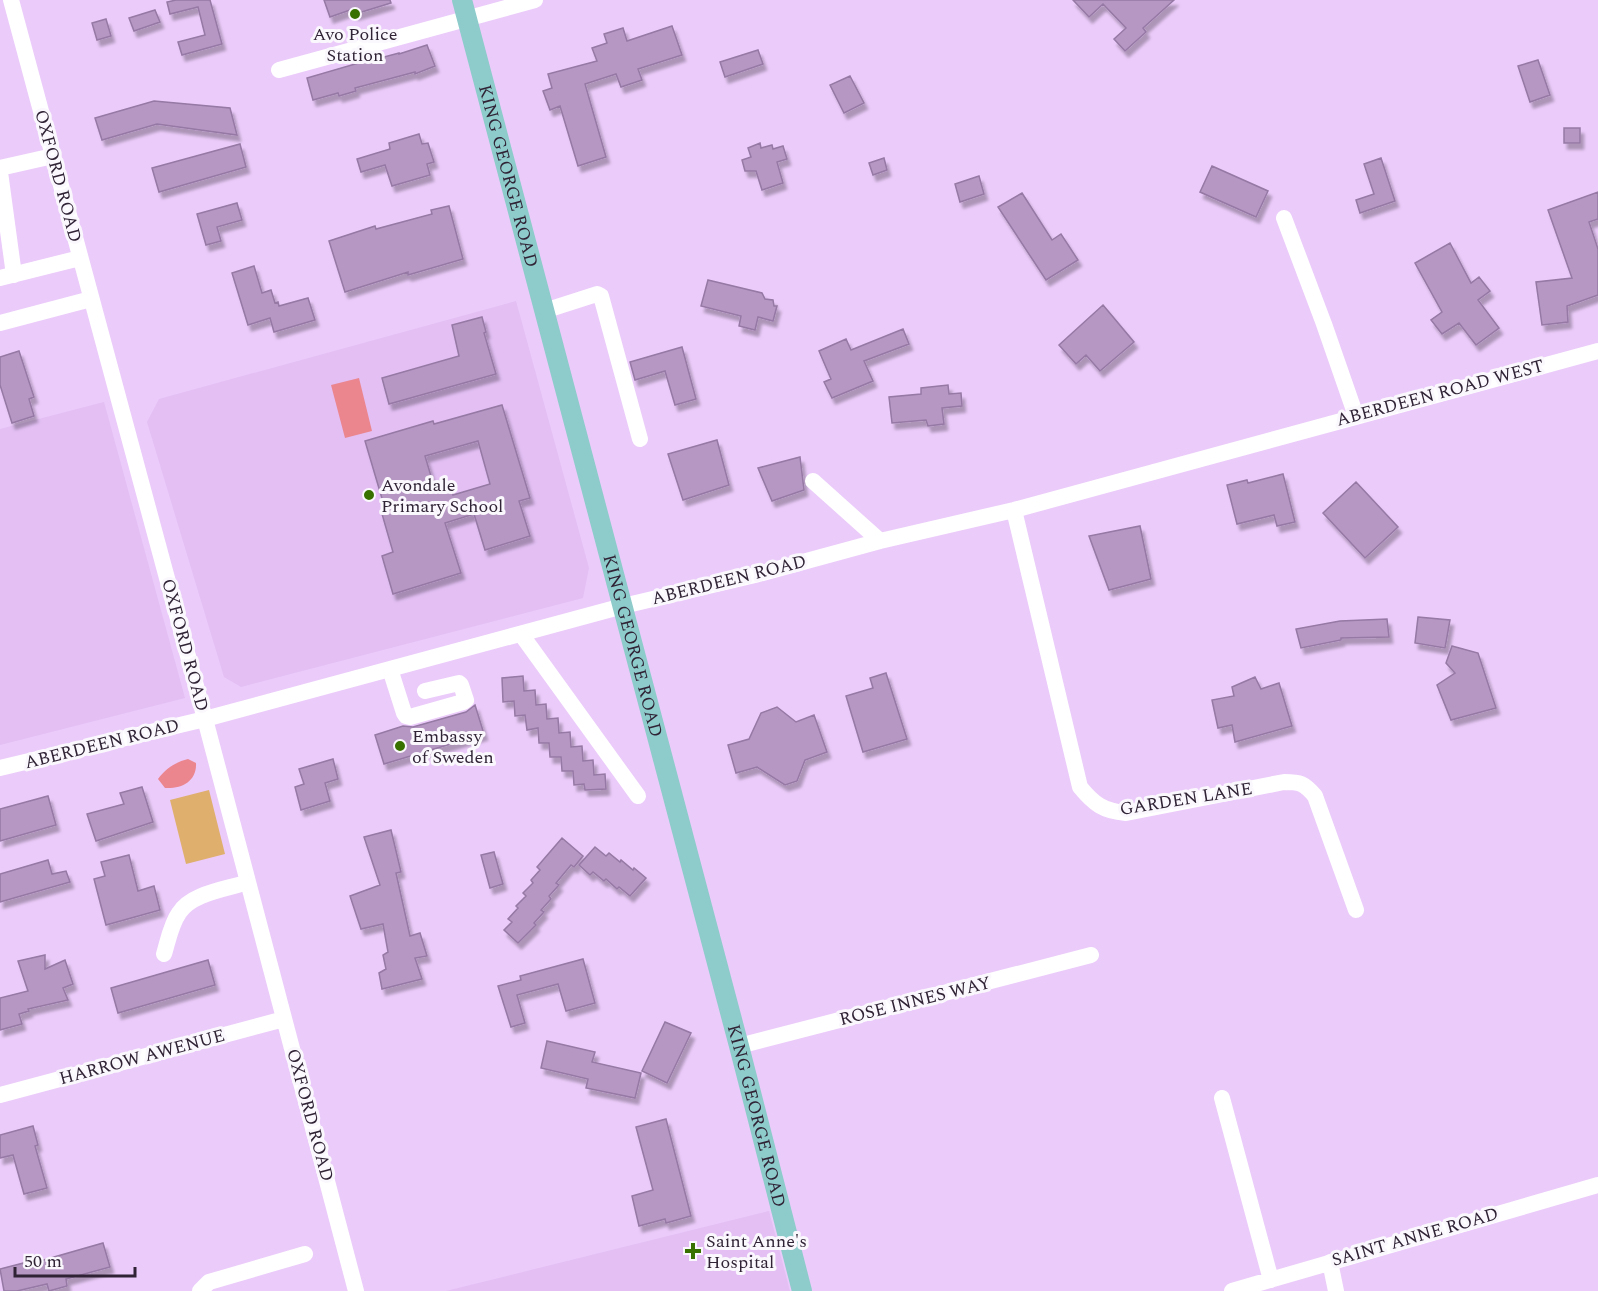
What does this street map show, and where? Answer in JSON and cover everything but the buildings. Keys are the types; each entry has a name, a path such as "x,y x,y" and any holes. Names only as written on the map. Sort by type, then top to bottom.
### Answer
{"main road":[{"name":"KING GEORGE ROAD","path":"464,9 802,1291"}],"street":[{"name":"OXFORD ROAD","path":"11,0 206,719 356,1291"},
{"path":"279,70 464,9 535,0"},
{"path":"53,156 0,170 7,277 80,258"},
{"path":"1284,218 1356,416"},
{"path":"544,311 597,294 601,296 640,439"},
{"path":"0,323 91,298"},
{"name":"ABERDEEN ROAD WEST","path":"1282,436 1598,351"},
{"name":"ABERDEEN ROAD","path":"0,768 206,719 623,606 880,541 1014,510 1282,436"},
{"path":"813,481 880,541"},
{"name":"GARDEN LANE","path":"1014,510 1080,787 1101,807 1113,812 1126,813 1284,782 1298,782 1308,787 1315,796 1356,910"},
{"path":"521,634 638,795"},
{"path":"390,669 406,716 410,717 466,700 459,683 425,691"},
{"path":"164,954 178,913 187,903 248,882"},
{"name":"ROSE INNES WAY","path":"739,1046 1091,955"},
{"name":"HARROW AWENUE","path":"0,1095 284,1019"},
{"path":"1222,1098 1271,1280"},
{"name":"SAINT ANNE ROAD","path":"1232,1291 1598,1185"},
{"path":"200,1291 209,1282 305,1254"},
{"path":"1330,1262 1336,1291"}],"shaded area":[{"name":"Avondale Primary School","path":"516,301 589,568 583,598 241,687 224,677 147,422 159,399"},
{"path":"359,378 372,431 345,438 331,385"},
{"path":"104,402 185,698 0,745 0,429"},
{"path":"188,759 196,763 191,779 183,785 165,788 158,779 172,766"},
{"path":"209,790 225,854 186,864 170,800"},
{"name":"Saint Anne's Hospital","path":"769,1211 790,1291 446,1291"}],"place":[{"name":"Avo Police Station","path":"355,14"},
{"name":"Avondale Primary School","path":"369,495"},
{"name":"Embassy of Sweden","path":"400,746"},
{"name":"Saint Anne's Hospital","path":"693,1251"}]}
